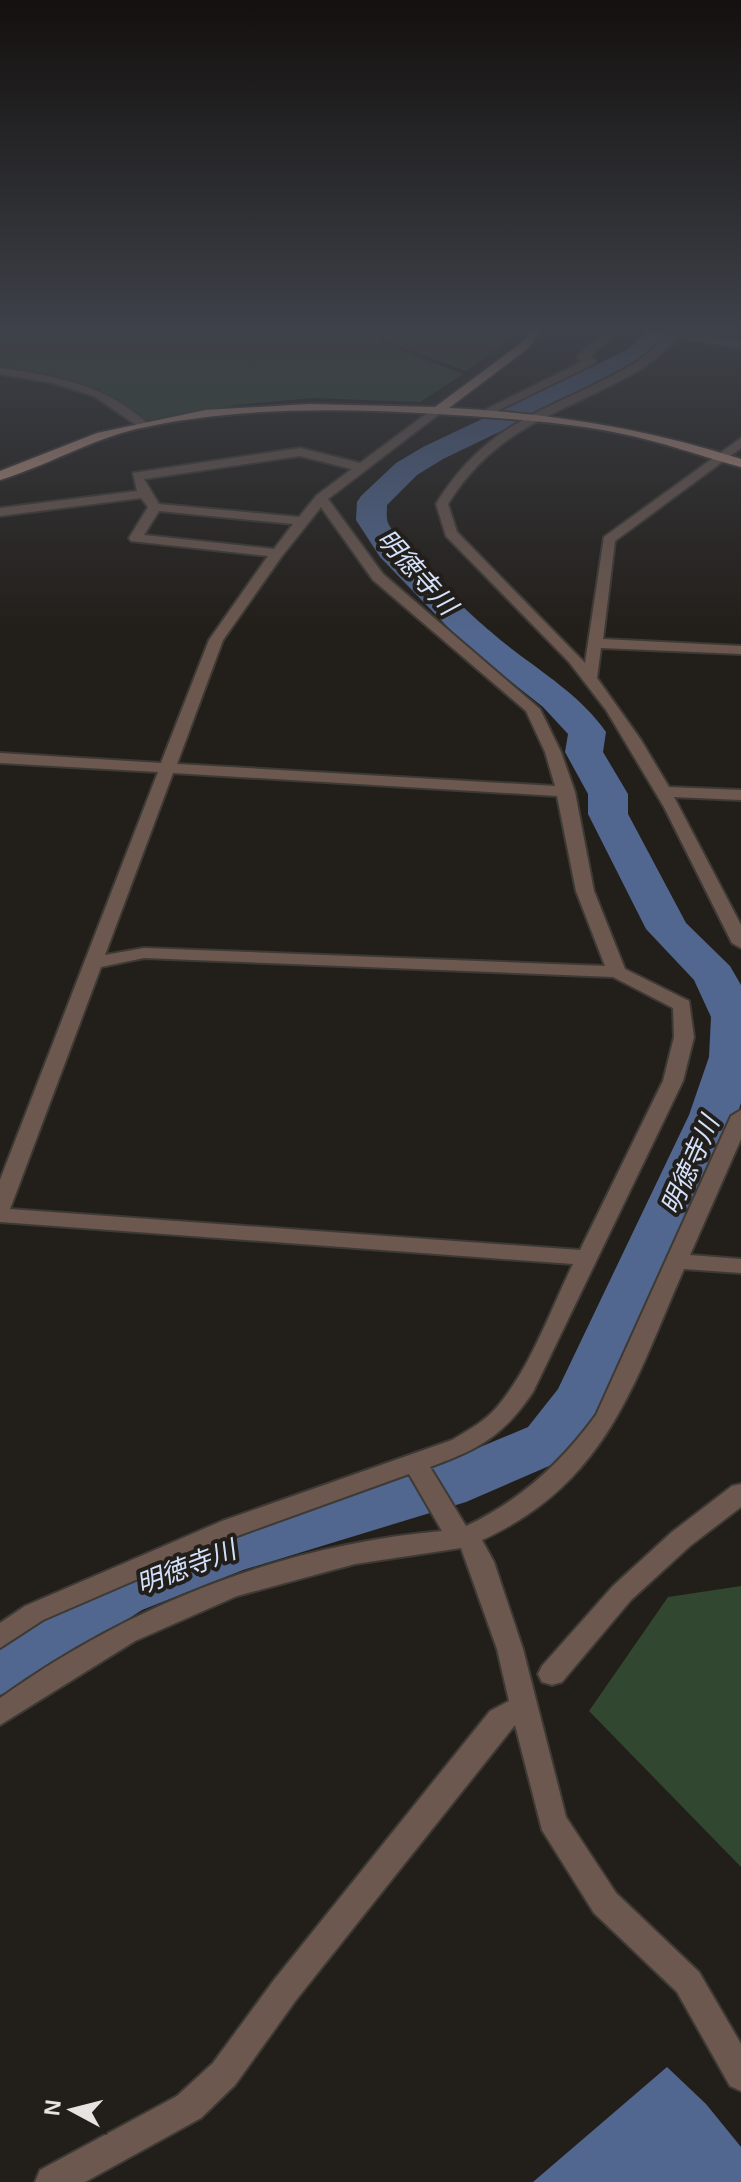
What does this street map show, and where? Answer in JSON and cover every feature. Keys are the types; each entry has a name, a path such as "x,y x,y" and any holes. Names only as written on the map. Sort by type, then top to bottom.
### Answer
{"main road":[{"path":"0,476 56,451 124,431"},
{"path":"626,431 741,463"}],"street":[{"path":"0,1208 216,640 277,553 321,498 410,431"},
{"path":"505,431 451,486 442,504 451,533 590,678 661,791 741,943"},
{"path":"590,678 609,540 741,442"},
{"path":"302,521 155,507 144,494 137,476 300,452 360,467"},
{"path":"0,512 144,494"},
{"path":"321,498 378,577 532,709 546,734 567,792 583,882 617,972"},
{"path":"155,507 136,538 277,553"},
{"path":"595,643 741,650"},
{"path":"0,758 567,792"},
{"path":"661,791 741,795"},
{"path":"0,1637 34,1613 231,1528 418,1469 488,1430 505,1414 525,1386 673,1081 684,1037 682,1005 617,972 144,953 91,963"},
{"path":"0,1713 77,1660 205,1596 310,1564 458,1532 530,1503 585,1449 617,1397 741,1116"},
{"path":"0,1215 587,1258"},
{"path":"676,1261 741,1266"},
{"path":"418,1469 481,1562 510,1649 552,1821 605,1903 688,1982 741,2075"},
{"path":"552,1674 622,1593 681,1539 741,1493"},
{"path":"52,2182 189,2107 224,2074 285,1990 500,1719 523,1707"}],"green space":[{"path":"741,1586 741,1867 589,1711 668,1597"}],"water":[{"path":"667,2067 706,2104 741,2147 741,2182 533,2182"}],"waterway":[{"name":"明徳寺川","path":"0,1668 120,1592 225,1551 445,1486 549,1442 582,1399 713,1115 732,1057 734,1017 714,975 668,929 608,814 608,794 584,752 587,732 556,699 477,638 391,550 371,520 372,502 401,473 478,431"}]}
